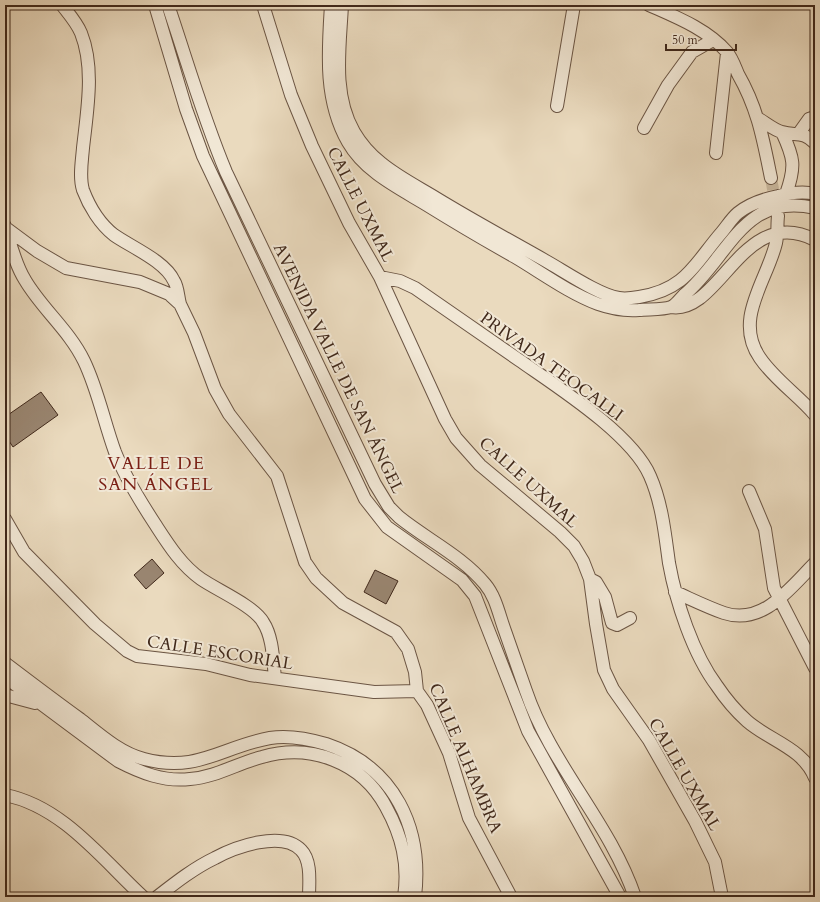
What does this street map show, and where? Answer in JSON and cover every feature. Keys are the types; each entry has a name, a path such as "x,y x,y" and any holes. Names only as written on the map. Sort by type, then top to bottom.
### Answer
{"street":[{"path":"62,5 81,31 85,45 88,72 88,99 81,173 82,188 89,205 113,234 168,271 174,280 180,304"},
{"name":"AVENIDA VALLE DE SAN ÁNGEL","path":"155,5 186,109 203,156 365,499 387,527 462,580 475,596 528,731 620,897"},
{"name":"AVENIDA VALLE DE SAN ÁNGEL","path":"168,5 198,92 205,120 226,172 375,484 389,507 399,517 458,560 485,584 494,598 526,693 553,748 605,835 635,897"},
{"name":"CALLE UXMAL","path":"263,5 292,95 312,146 349,223 380,278 445,419 456,438 490,475 516,494 574,546 583,561 590,580 604,670 613,689 649,740 695,821 715,862 722,897"},
{"path":"331,5 329,81 336,118 349,144 364,162 588,286 618,298 639,297 665,290 682,280 702,259 715,240 737,214 762,201 786,194 806,192 815,194"},
{"path":"342,5 339,77 340,91 353,131 362,145 380,162 392,178 584,297 611,308 626,311 671,307 679,308 693,303 703,296 746,250 758,241 777,234 794,233 808,236 815,240"},
{"path":"557,106 574,5"},
{"path":"649,5 690,24 713,40 727,53 751,97 759,119 771,178"},
{"path":"644,128 668,85 692,52 713,40"},
{"path":"716,153 727,53"},
{"path":"799,133 809,118 815,117"},
{"path":"759,119 782,132 799,133 810,138 815,143"},
{"path":"782,132 790,150 793,166 792,178 786,194"},
{"path":"671,307 700,282 735,234 753,218 775,208 790,204 815,208"},
{"path":"778,216 777,242 751,309 750,332 756,351 761,359 773,374 815,415"},
{"path":"5,227 15,259 24,280 40,302 73,341 84,360 101,406 115,452 133,489 175,553 187,566 201,578 243,604 262,620 270,642 275,678"},
{"name":"CALLE ALHAMBRA","path":"5,227 37,250 66,268 140,282 169,294 180,304 194,333 215,389 229,414 277,476 305,562 316,578 343,603 396,632 408,649 413,660 417,691 427,705 449,753 469,818 511,897"},
{"name":"PRIVADA TEOCALLI","path":"380,278 400,281 415,288 561,390 600,419 627,445 650,475 659,501 675,592 695,646 716,686 747,721 800,756 808,765 815,778"},
{"path":"639,297 639,310"},
{"path":"749,491 765,529 774,588 815,668"},
{"name":"CALLE ESCORIAL","path":"5,519 24,552 95,624 127,651 145,658 206,664 250,675 374,692 417,691"},
{"path":"675,592 724,613 736,616 746,615 765,610 779,599 815,563"},
{"path":"590,580 596,582 605,598 612,623 616,625 630,618"},
{"path":"5,664 126,752 143,759 184,764 200,761 263,740 284,737 318,742 346,752 368,766 396,795 404,813 416,849 416,897"},
{"path":"5,677 42,706 118,761 135,770 165,779 190,779 203,777 262,757 298,752 313,753 331,758 349,767 361,775 374,788 393,820 402,840 405,859 404,897"},
{"path":"5,695 42,706"},
{"path":"5,795 25,800 46,811 87,843 143,897"},
{"path":"582,827 597,821"},
{"path":"589,842 605,835"},
{"path":"157,897 215,857 259,842 278,840 291,843 302,850 307,861 310,876 309,897"}],"building":[{"path":"41,392 58,415 13,447 5,435 5,417"},
{"path":"152,559 164,573 146,589 134,575"},
{"path":"375,570 398,581 386,604 364,592"}],"tunnel":[{"path":"771,178 776,206"}],"district":[{"name":"VALLE DE SAN ÁNGEL","path":"156,473"}]}
